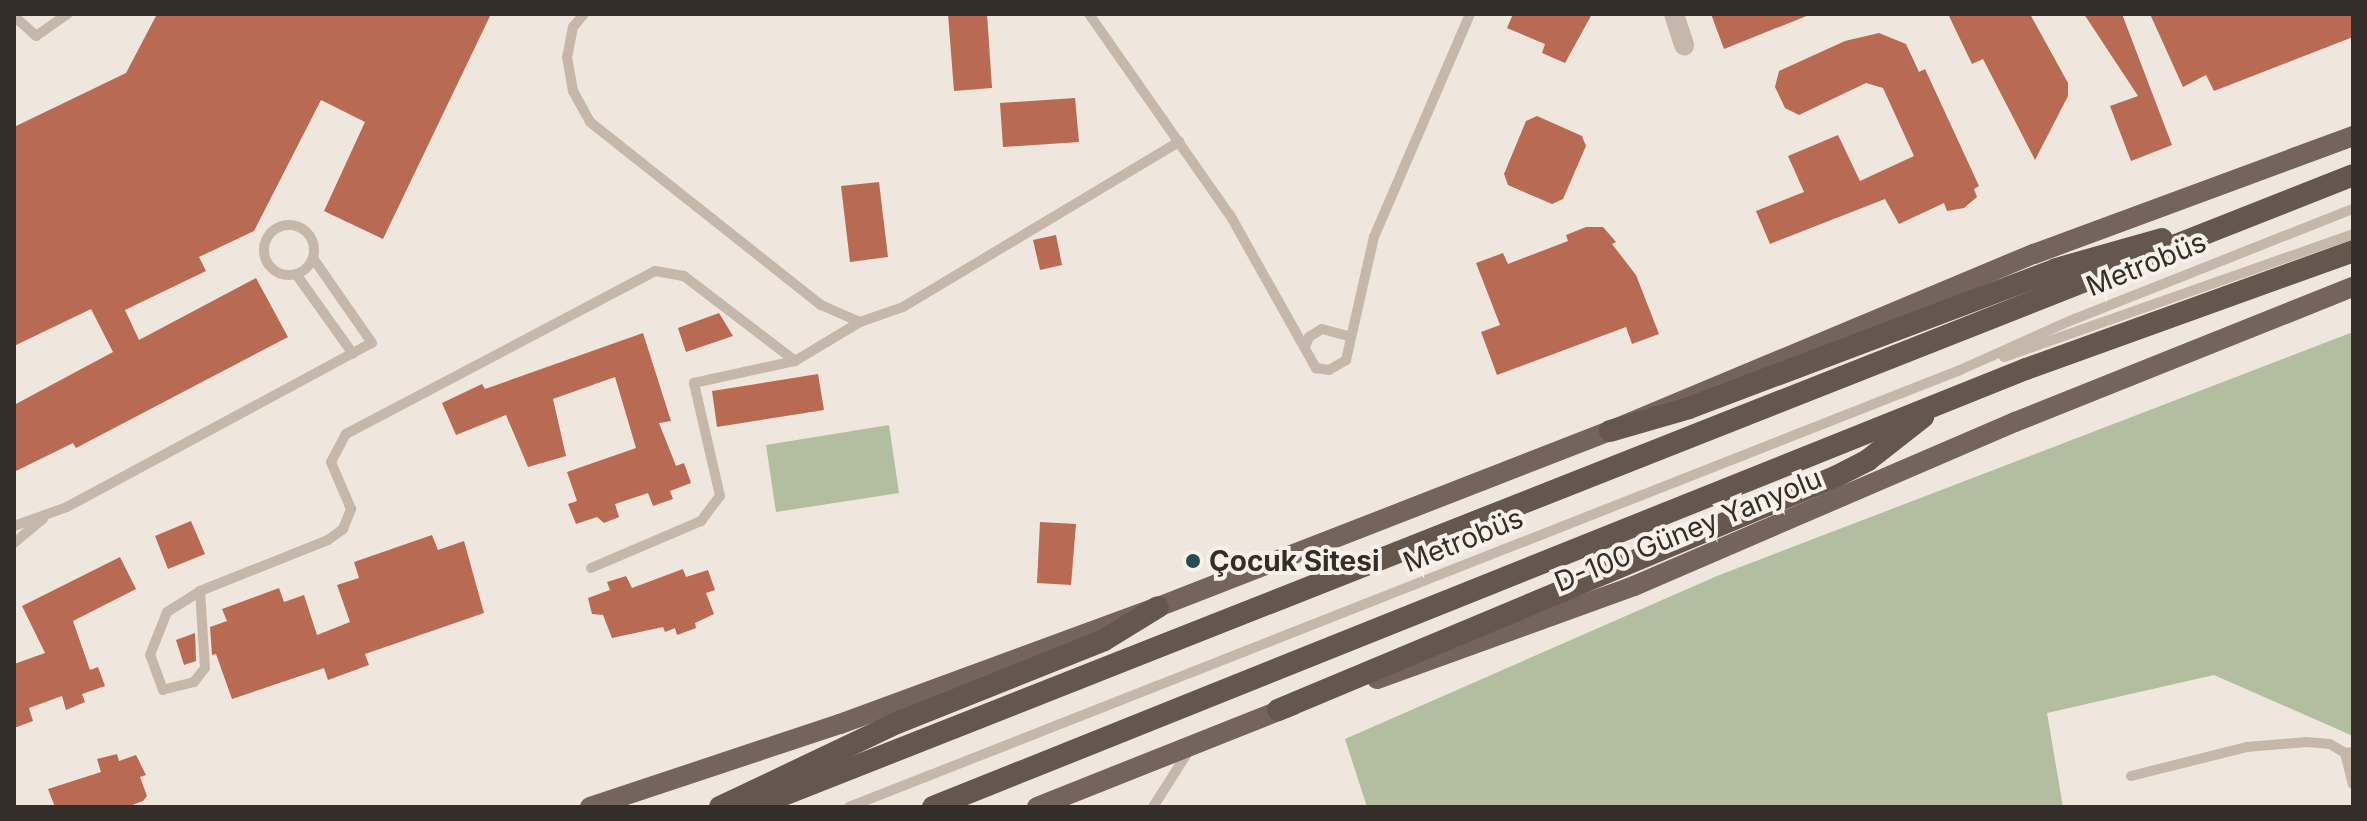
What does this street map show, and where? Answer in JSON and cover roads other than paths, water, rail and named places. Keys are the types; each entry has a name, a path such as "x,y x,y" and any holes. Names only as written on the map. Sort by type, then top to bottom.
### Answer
{"highway":[{"path":"753,807 2353,175"},
{"path":"1610,431 1689,408 2115,249 2195,237"},
{"path":"933,807 1935,406 2353,251"},
{"path":"1278,710 1837,476 1901,437 1935,406"},
{"path":"720,807 897,723 1104,640 1158,607"}],"main road":[{"path":"590,807 840,724 1158,607 1610,431 2034,254 2353,136"},
{"name":"D-100 Güney Yanyolu","path":"1037,807 1278,710 1634,586 2028,416 2353,287"}],"street":[{"path":"1674,14 1684,45"}],"lane":[{"path":"14,16 36,36 68,14"},
{"path":"584,14 573,27 567,57 573,91 590,122 821,305 860,322"},
{"path":"1089,14 1230,215 1316,368 1338,369 1346,360 1348,336 1374,237 1470,14"},
{"path":"591,568 701,521 720,496 694,383 795,361 860,322 903,307 1179,142"},
{"name":"Metrobüs","path":"1960,370 2072,320 2353,209"},
{"path":"14,526 47,515 372,343 313,258 313,241 302,229 287,225 272,232 265,246 268,262 280,273 296,274 313,258"},
{"name":"Metrobüs","path":"849,807 1960,370 2353,234"},
{"path":"200,591 205,668 194,682 163,690 150,655 167,612 200,591 328,540 343,529 351,509 331,462 346,434 655,271 684,276 795,361"},
{"path":"296,274 353,354"},
{"path":"1305,347 1322,329 1348,336"},
{"path":"14,543 47,515"},
{"path":"2131,776 2247,747 2307,742 2330,744 2349,752 2353,784"},
{"path":"1153,807 1193,745"}],"place":[{"name":"Çocuk Sitesi","path":"1193,561"}]}
